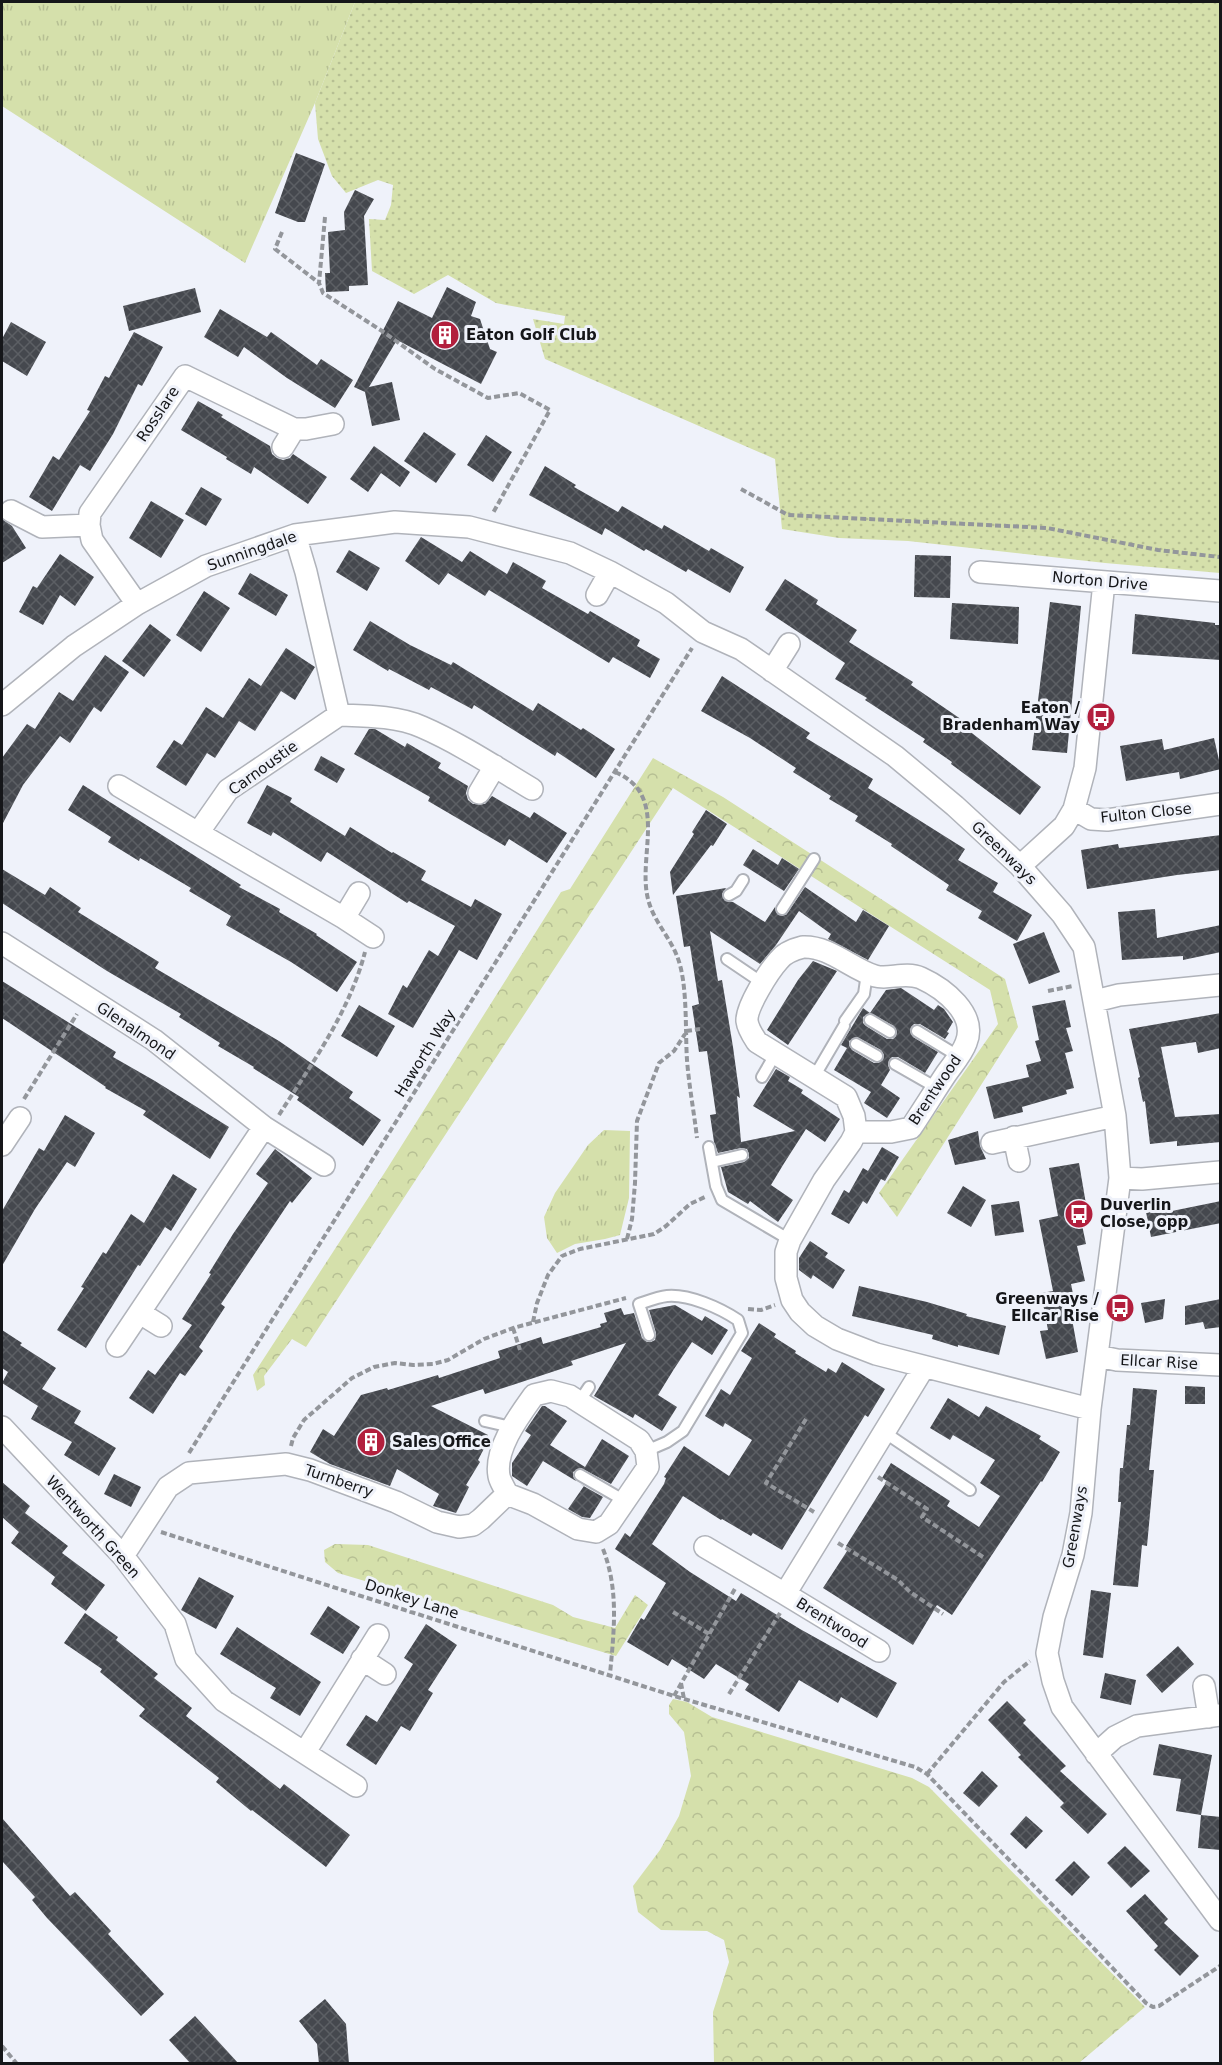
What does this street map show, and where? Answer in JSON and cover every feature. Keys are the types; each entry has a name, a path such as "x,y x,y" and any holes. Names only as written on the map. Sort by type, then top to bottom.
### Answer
{"street":[{"name":"Rosslare","path":"89,525 90,513 185,376 294,429"},
{"path":"283,447 294,429 333,424"},
{"path":"10,511 42,527 89,525 92,540 137,604"},
{"name":"Sunningdale","path":"2,705 74,646 137,604 206,566 295,535 395,522 484,530 570,553 666,603 703,632"},
{"path":"295,535 306,572 339,715 377,717 420,726 495,766 532,789"},
{"path":"597,595 610,572"},
{"name":"Norton Drive","path":"980,572 1221,591"},
{"path":"1020,866 1064,825 1074,809 1085,768 1104,582"},
{"name":"Greenways","path":"703,632 741,649 895,756 955,806 1020,866 1062,914 1084,947 1115,1116 1120,1178 1090,1409 1081,1513 1047,1653 1062,1707 1221,1920"},
{"path":"772,671 789,644"},
{"name":"Carnoustie","path":"198,833 228,790 339,715"},
{"path":"479,793 495,766"},
{"path":"119,786 344,918 369,944"},
{"name":"Fulton Close","path":"1074,809 1091,819 1107,820 1221,804"},
{"path":"344,918 359,893"},
{"name":"Glenalmond","path":"2,944 154,1040 266,1129 324,1165"},
{"name":"Brentwood","path":"803,947 826,952 879,977 898,974 919,977 955,1000 967,1020 967,1042 911,1128 891,1132 856,1132 854,1116 846,1098 758,1042 747,1023 752,1003 764,984 780,958 794,949 803,947"},
{"path":"1095,1001 1119,995 1221,985"},
{"path":"992,1143 1115,1116"},
{"path":"2,1145 20,1118"},
{"path":"117,1346 266,1129"},
{"path":"856,1132 824,1180 790,1239 786,1252 786,1278 792,1300 800,1312 815,1326 837,1339 876,1354 1090,1409"},
{"path":"1014,1137 1019,1161"},
{"path":"1120,1178 1142,1179 1221,1173"},
{"path":"140,1313 161,1326"},
{"name":"Ellcar Rise","path":"1098,1356 1117,1360 1221,1365"},
{"name":"Brentwood","path":"788,1595 825,1527 924,1367"},
{"path":"550,1391 570,1396 584,1395 639,1440 646,1451 648,1467 609,1524 596,1532 578,1529 533,1504 507,1494 499,1476 500,1457 512,1427 534,1395 550,1391"},
{"name":"Wentworth Green","path":"2,1427 123,1556 175,1624 186,1659 224,1701 356,1786"},
{"name":"Turnberry","path":"123,1556 168,1487 189,1473 286,1464 310,1470 396,1502 437,1522 459,1527 473,1525 507,1494"},
{"name":"Brentwood","path":"705,1547 879,1651"},
{"path":"305,1752 378,1635"},
{"path":"362,1659 385,1674"},
{"path":"1096,1754 1115,1737 1137,1726 1215,1716 1204,1686"}],"lane":[{"path":"782,909 814,859"},
{"path":"729,895 736,891 742,880"},
{"path":"727,959 764,984"},
{"path":"814,1077 857,1012 864,994 867,973"},
{"path":"870,1020 890,1032"},
{"path":"917,1031 958,1056"},
{"path":"856,1044 878,1056"},
{"path":"762,1077 776,1053"},
{"path":"895,1064 937,1088"},
{"path":"704,1148 712,1162 716,1186 722,1200 790,1239"},
{"path":"712,1162 742,1155"},
{"path":"646,1451 667,1442 683,1431 742,1333 738,1320 723,1310 698,1301 669,1296 639,1304 649,1335"},
{"path":"485,1421 512,1427"},
{"path":"884,1432 970,1490"},
{"path":"580,1475 625,1501"}],"path":[{"path":"325,217 319,283 323,293 435,369 488,398 519,393 550,411 484,530"},
{"path":"282,232 275,249 319,283"},
{"path":"741,489 788,515 1047,528 1158,550 1221,557"},
{"name":"Haworth Way","path":"168,1487 703,632"},
{"path":"615,772 630,778 640,793 648,816 645,880 648,900 677,956 704,1148"},
{"path":"266,1129 335,1026 352,991 369,944"},
{"path":"20,1118 16,1111 87,998"},
{"path":"627,1239 632,1219 637,1121 659,1063 674,1051 686,1032 700,1029"},
{"path":"706,1188 712,1203"},
{"path":"533,1322 537,1303 548,1275 562,1256 580,1249 654,1234 690,1204 708,1196"},
{"path":"286,1464 293,1438 304,1420 352,1378 374,1367 395,1363 433,1364 448,1360 484,1339 513,1328 633,1296"},
{"path":"744,1309 761,1310 792,1300"},
{"path":"513,1328 520,1350"},
{"path":"806,1419 766,1483 898,1580 910,1592 943,1614"},
{"path":"862,1467 927,1509 922,1517 983,1557"},
{"name":"Donkey Lane","path":"142,1526 674,1696 915,1767 927,1774"},
{"path":"596,1532 609,1564 614,1588 615,1622 610,1674"},
{"path":"674,1696 746,1571"},
{"path":"729,1694 788,1595"},
{"path":"673,1612 709,1634"},
{"path":"1047,1653 1030,1661 1004,1682 927,1774 1146,2003 1153,2007 1159,2006 1221,1966"},
{"path":"681,1683 684,1699"},
{"path":"2,2046 17,2064"}],"green space":[{"path":"2,2 355,2 315,103 245,263 2,106"},
{"path":"355,2 1220,2 1220,573 908,541 839,538 782,529 775,459 545,359 533,319 564,324 565,316 496,303 448,275 414,294 372,271 369,219 385,220 391,205 393,185 378,180 346,193 332,176 318,139 315,103"},
{"path":"653,758 723,797 1005,979 1018,1027 897,1217 879,1193 998,1024 990,990 673,788 306,1347 292,1339 264,1376 265,1385 257,1391 253,1375 385,1172 561,892 570,889"},
{"path":"604,1130 630,1131 629,1198 620,1235 575,1244 557,1253 547,1238 544,1217 555,1193 588,1145"},
{"path":"335,1544 368,1545 553,1605 573,1617 615,1628 635,1595 648,1605 616,1656 338,1573 325,1562 324,1550"},
{"path":"673,1699 687,1702 712,1717 912,1778 929,1787 1145,2007 1079,2063 714,2063 713,2012 729,1962 724,1940 707,1931 661,1930 638,1912 633,1886 660,1850 679,1816 691,1776 684,1732 669,1714 669,1705"}],"building":[{"path":"296,153 325,164 305,222 298,222 275,213"},
{"path":"355,190 374,199 364,216 368,285 349,286 349,291 326,292 325,273 330,273 328,232 345,230 344,212"},
{"name":"Eaton Golf Club","path":"447,287 476,302 471,316 480,319 490,349 497,352 481,384 397,340 369,387 392,382 400,420 372,426 365,392 354,387 398,301 432,318"},
{"path":"195,288 201,312 129,331 123,306"},
{"path":"220,309 267,337 271,332 317,365 321,359 353,380 335,408 287,378 244,347 238,357 204,337"},
{"path":"11,322 46,342 27,376 2,361 2,339"},
{"path":"134,332 163,347 142,386 138,384 113,434 90,471 80,465 52,511 29,497 53,456 59,460 90,411 87,410 105,376 109,378"},
{"path":"198,401 270,446 272,454 277,458 283,460 290,458 293,454 327,477 308,504 254,467 251,474 181,430"},
{"path":"424,432 456,454 436,483 404,461"},
{"path":"486,435 512,452 493,482 467,465"},
{"path":"374,446 410,472 400,487 381,473 368,492 350,479"},
{"path":"545,466 576,485 574,487 618,512 622,506 662,529 664,525 709,551 711,548 744,567 730,593 688,569 686,572 646,549 644,551 605,528 602,535 529,495"},
{"path":"201,487 222,499 206,526 185,514"},
{"path":"151,501 184,520 161,558 129,538"},
{"path":"2,519 12,526 26,548 2,563"},
{"path":"421,537 462,562 470,551 507,574 513,562 546,581 542,588 588,614 590,611 640,640 637,646 660,659 650,678 613,657 609,663 489,590 485,596 448,573 439,585 405,561"},
{"path":"349,550 380,568 367,591 336,572"},
{"path":"60,554 94,577 75,606 60,595 43,625 19,612 33,586 37,588"},
{"path":"915,555 951,556 950,598 914,597"},
{"path":"250,573 288,595 276,616 238,594"},
{"path":"785,579 818,600 816,604 857,630 849,642 913,682 911,685 971,726 968,730 1041,787 1020,815 923,742 925,739 865,700 867,698 835,679 845,663 765,610"},
{"path":"204,591 230,608 201,652 176,635"},
{"path":"1050,602 1081,606 1067,753 1032,750"},
{"path":"952,603 1019,607 1018,644 950,639"},
{"path":"1135,614 1221,625 1221,660 1132,654"},
{"path":"370,621 410,645 451,665 453,662 533,711 538,703 615,749 596,778 557,752 555,756 474,705 472,709 431,687 429,690 389,669 388,671 353,650"},
{"path":"150,624 171,640 144,677 122,661"},
{"path":"286,648 315,667 295,700 281,691 255,731 239,721 215,758 207,753 186,786 156,767 174,740 182,745 206,707 223,718 249,678 261,686"},
{"path":"105,655 129,672 101,712 94,707 70,743 60,736 23,785 2,825 2,758 27,724 35,729 59,692 73,701"},
{"path":"722,676 810,733 806,738 873,779 868,788 965,849 958,860 998,883 993,892 1032,915 1017,941 978,918 982,911 946,890 949,885 891,846 892,844 855,821 858,816 829,799 831,796 793,772 796,768 750,738 701,711"},
{"path":"369,729 375,729 405,747 407,743 441,763 438,768 468,786 466,793 468,800 473,804 485,804 492,796 530,818 534,812 567,833 547,863 509,839 505,846 428,801 430,797 354,754"},
{"path":"1214,738 1221,769 1180,779 1179,772 1126,781 1120,746 1162,739 1164,750"},
{"path":"321,756 345,769 337,783 314,770"},
{"path":"83,785 241,885 239,887 280,909 279,912 317,934 357,962 337,992 291,962 226,925 231,916 189,891 191,888 108,842 111,837 68,810"},
{"path":"267,785 292,798 290,802 345,836 350,827 426,871 421,880 471,907 475,899 502,914 477,960 459,950 413,1028 388,1014 403,985 407,988 429,950 438,956 455,926 409,901 407,903 327,852 321,862 273,832 271,836 247,823"},
{"path":"706,810 727,824 713,846 711,845 673,895 670,872"},
{"path":"1221,835 1221,870 1087,889 1081,850 1118,844 1119,848"},
{"path":"753,849 778,865 782,858 799,869 784,891 743,865"},
{"path":"2,869 45,895 50,887 81,908 78,912 159,962 155,968 279,1041 353,1092 349,1098 381,1120 363,1146 297,1100 299,1097 218,1046 220,1043 179,1017 181,1014 107,971 2,903"},
{"path":"805,887 856,922 863,910 889,926 868,960 828,939 831,934 799,911 760,964 710,931 718,981 722,980 733,1047 740,1098 737,1096 741,1142 795,1131 753,1106 776,1069 790,1077 788,1081 803,1090 801,1093 840,1119 825,1142 806,1129 783,1165 771,1185 793,1200 778,1222 750,1201 748,1204 728,1192 721,1167 744,1162 749,1158 749,1154 747,1149 741,1148 718,1153 714,1142 710,1115 716,1114 707,1051 699,1052 692,1006 699,1004 690,946 684,947 676,896 726,888 722,894 725,901 733,902 765,922 775,907 778,915 786,915"},
{"path":"1155,909 1157,938 1221,925 1221,952 1183,960 1183,956 1122,960 1118,912"},
{"path":"1044,932 1060,972 1029,984 1013,944"},
{"path":"813,961 837,971 788,1045 767,1030 798,980"},
{"path":"2,981 116,1052 113,1057 229,1127 210,1159 143,1115 146,1111 105,1088 2,1018"},
{"path":"901,988 934,1010 938,1005 944,1009 953,1022 945,1039 920,1024 914,1024 911,1027 913,1037 938,1052 925,1073 898,1057 892,1057 889,1060 890,1070 881,1085 900,1098 887,1118 864,1103 871,1092 834,1070 847,1048 841,1045 863,1008 870,1013 886,990","holes":["870,1013 894,1026 896,1036 893,1039 887,1039 866,1026 863,1023 863,1017","857,1037 881,1050 884,1055 883,1060 874,1063 852,1050 849,1041"]},
{"path":"1065,1000 1071,1027 1066,1028 1073,1051 1065,1053 1074,1088 1066,1090 1067,1094 1022,1107 1023,1112 994,1119 986,1087 1029,1077 1026,1065 1041,1061 1035,1041 1039,1040 1032,1006"},
{"path":"359,1005 395,1026 377,1057 341,1036"},
{"path":"1221,1013 1221,1048 1198,1053 1196,1042 1161,1047 1175,1117 1221,1114 1221,1142 1177,1146 1177,1141 1150,1144 1145,1101 1143,1102 1129,1029"},
{"path":"65,1115 95,1133 75,1167 67,1162 35,1209 2,1266 2,1211 39,1148 44,1151"},
{"path":"978,1131 980,1146 986,1159 955,1165 948,1140"},
{"path":"882,1147 899,1157 885,1181 881,1179 867,1204 863,1201 849,1224 831,1214 844,1190 849,1193 863,1168 868,1171"},
{"path":"275,1149 312,1178 292,1203 290,1201 221,1304 225,1307 199,1347 203,1351 185,1376 180,1373 153,1414 129,1398 148,1370 155,1375 192,1325 182,1319 233,1234 268,1183 256,1174"},
{"path":"1079,1163 1086,1204 1078,1206 1086,1244 1077,1246 1085,1281 1071,1284 1078,1318 1072,1319 1078,1352 1046,1359 1040,1331 1048,1330 1041,1293 1053,1291 1039,1220 1058,1216 1049,1168"},
{"path":"173,1174 197,1189 171,1231 165,1227 140,1266 138,1265 86,1348 57,1330 84,1288 81,1287 103,1252 106,1254 131,1214 144,1223"},
{"path":"963,1186 986,1200 971,1227 947,1213"},
{"path":"1019,1201 1024,1232 995,1236 991,1205"},
{"path":"1221,1201 1221,1223 1151,1237 1146,1212 1166,1208 1167,1212"},
{"path":"810,1241 828,1253 825,1257 845,1270 833,1289 813,1275 811,1279 799,1270 799,1258"},
{"path":"859,1286 927,1302 967,1314 966,1316 1006,1326 999,1355 958,1345 958,1347 932,1339 933,1335 852,1316"},
{"path":"1165,1299 1163,1319 1145,1323 1141,1303"},
{"path":"1221,1299 1221,1327 1205,1329 1203,1322 1185,1325 1185,1306"},
{"path":"675,1305 702,1321 705,1316 728,1330 712,1355 692,1342 674,1369 658,1395 677,1407 662,1431 635,1414 633,1418 594,1396 626,1343 571,1361 573,1365 485,1394 483,1389 431,1406 488,1435 488,1441 478,1460 480,1462 466,1485 469,1487 456,1513 433,1506 439,1494 397,1469 390,1486 330,1464 310,1452 323,1429 334,1436 361,1395 387,1388 388,1390 438,1375 439,1378 500,1358 498,1351 541,1337 543,1344 601,1327 600,1324 607,1322 604,1313 621,1308 624,1315 634,1313 642,1338 651,1342 655,1340 656,1333 649,1310"},
{"path":"759,1323 776,1334 774,1337 796,1351 795,1353 826,1372 828,1368 836,1373 842,1362 885,1389 868,1417 865,1415 782,1550 753,1533 751,1536 721,1520 683,1496 652,1544 690,1572 736,1601 741,1593 897,1683 877,1718 841,1697 838,1703 799,1680 779,1712 745,1690 749,1684 716,1664 704,1679 672,1659 668,1666 627,1642 641,1618 644,1620 666,1583 615,1549 625,1533 630,1537 664,1484 666,1478 664,1477 684,1446 729,1476 752,1440 725,1423 723,1427 705,1416 721,1389 730,1395 752,1358 741,1351"},
{"path":"2,1330 22,1343 20,1345 56,1368 42,1389 81,1411 74,1423 116,1448 99,1476 64,1455 72,1442 31,1419 38,1406 2,1383 8,1372 2,1368"},
{"path":"1185,1386 1205,1387 1205,1404 1185,1404"},
{"path":"1133,1388 1157,1390 1149,1470 1154,1470 1147,1546 1142,1545 1138,1587 1113,1585 1121,1502 1118,1502 1120,1468 1123,1468 1127,1425 1130,1425"},
{"path":"948,1398 979,1417 986,1406 1041,1436 1039,1439 1060,1452 952,1615 937,1605 913,1645 823,1588 849,1548 846,1546 887,1481 882,1478 891,1463 950,1501 947,1506 979,1527 1000,1496 980,1483 995,1460 953,1435 950,1440 930,1428"},
{"path":"542,1406 567,1421 550,1445 585,1467 602,1439 629,1456 611,1484 581,1468 573,1472 576,1481 543,1461 527,1486 512,1476 512,1463 531,1435 525,1431"},
{"path":"114,1474 141,1487 131,1507 104,1494"},
{"path":"2,1482 30,1506 25,1513 68,1546 62,1553 105,1585 86,1611 51,1584 55,1577 11,1543 19,1532 2,1517"},
{"path":"584,1486 603,1497 590,1518 582,1517 568,1509"},
{"path":"199,1577 234,1596 216,1629 181,1610"},
{"path":"1091,1590 1111,1593 1103,1658 1083,1655"},
{"path":"328,1606 360,1627 343,1654 310,1634"},
{"path":"85,1613 118,1637 116,1640 158,1674 154,1678 192,1708 186,1716 280,1789 284,1784 350,1835 326,1867 216,1782 219,1778 139,1716 145,1709 100,1672 102,1669 64,1643"},
{"path":"426,1624 457,1645 428,1690 433,1693 410,1731 401,1726 376,1765 346,1745 366,1715 377,1722 413,1664 404,1658"},
{"path":"237,1627 321,1682 300,1716 270,1698 276,1688 220,1654"},
{"path":"1178,1646 1194,1664 1162,1693 1146,1675"},
{"path":"1105,1673 1136,1680 1131,1705 1100,1698"},
{"path":"1007,1701 1026,1720 1023,1723 1066,1766 1060,1771 1107,1814 1088,1834 1060,1807 1064,1803 1018,1757 1021,1755 988,1720"},
{"path":"1159,1744 1212,1755 1201,1815 1176,1811 1181,1779 1153,1775"},
{"path":"982,1771 998,1786 979,1807 963,1793"},
{"path":"1201,1815 1221,1817 1221,1850 1198,1848"},
{"path":"1026,1816 1043,1831 1026,1849 1010,1834"},
{"path":"2,1818 70,1896 75,1892 111,1931 108,1934 164,1994 141,2016 47,1918 32,1900 35,1897 2,1861"},
{"path":"1125,1846 1150,1871 1131,1888 1107,1863"},
{"path":"1074,1861 1090,1877 1072,1896 1055,1880"},
{"path":"1145,1894 1168,1919 1164,1923 1199,1956 1180,1976 1154,1950 1158,1946 1126,1911"},
{"path":"325,1999 346,2024 349,2064 319,2064 317,2044 299,2021"},
{"path":"195,2016 239,2064 191,2064 169,2040"}],"place":[{"name":"Eaton Golf Club","path":"445,335"},
{"name":"Eaton / Bradenham Way","path":"1101,717"},
{"name":"Duverlin Close, opp","path":"1079,1214"},
{"name":"Greenways / Ellcar Rise","path":"1120,1308"},
{"name":"Sales Office","path":"371,1442"}]}
